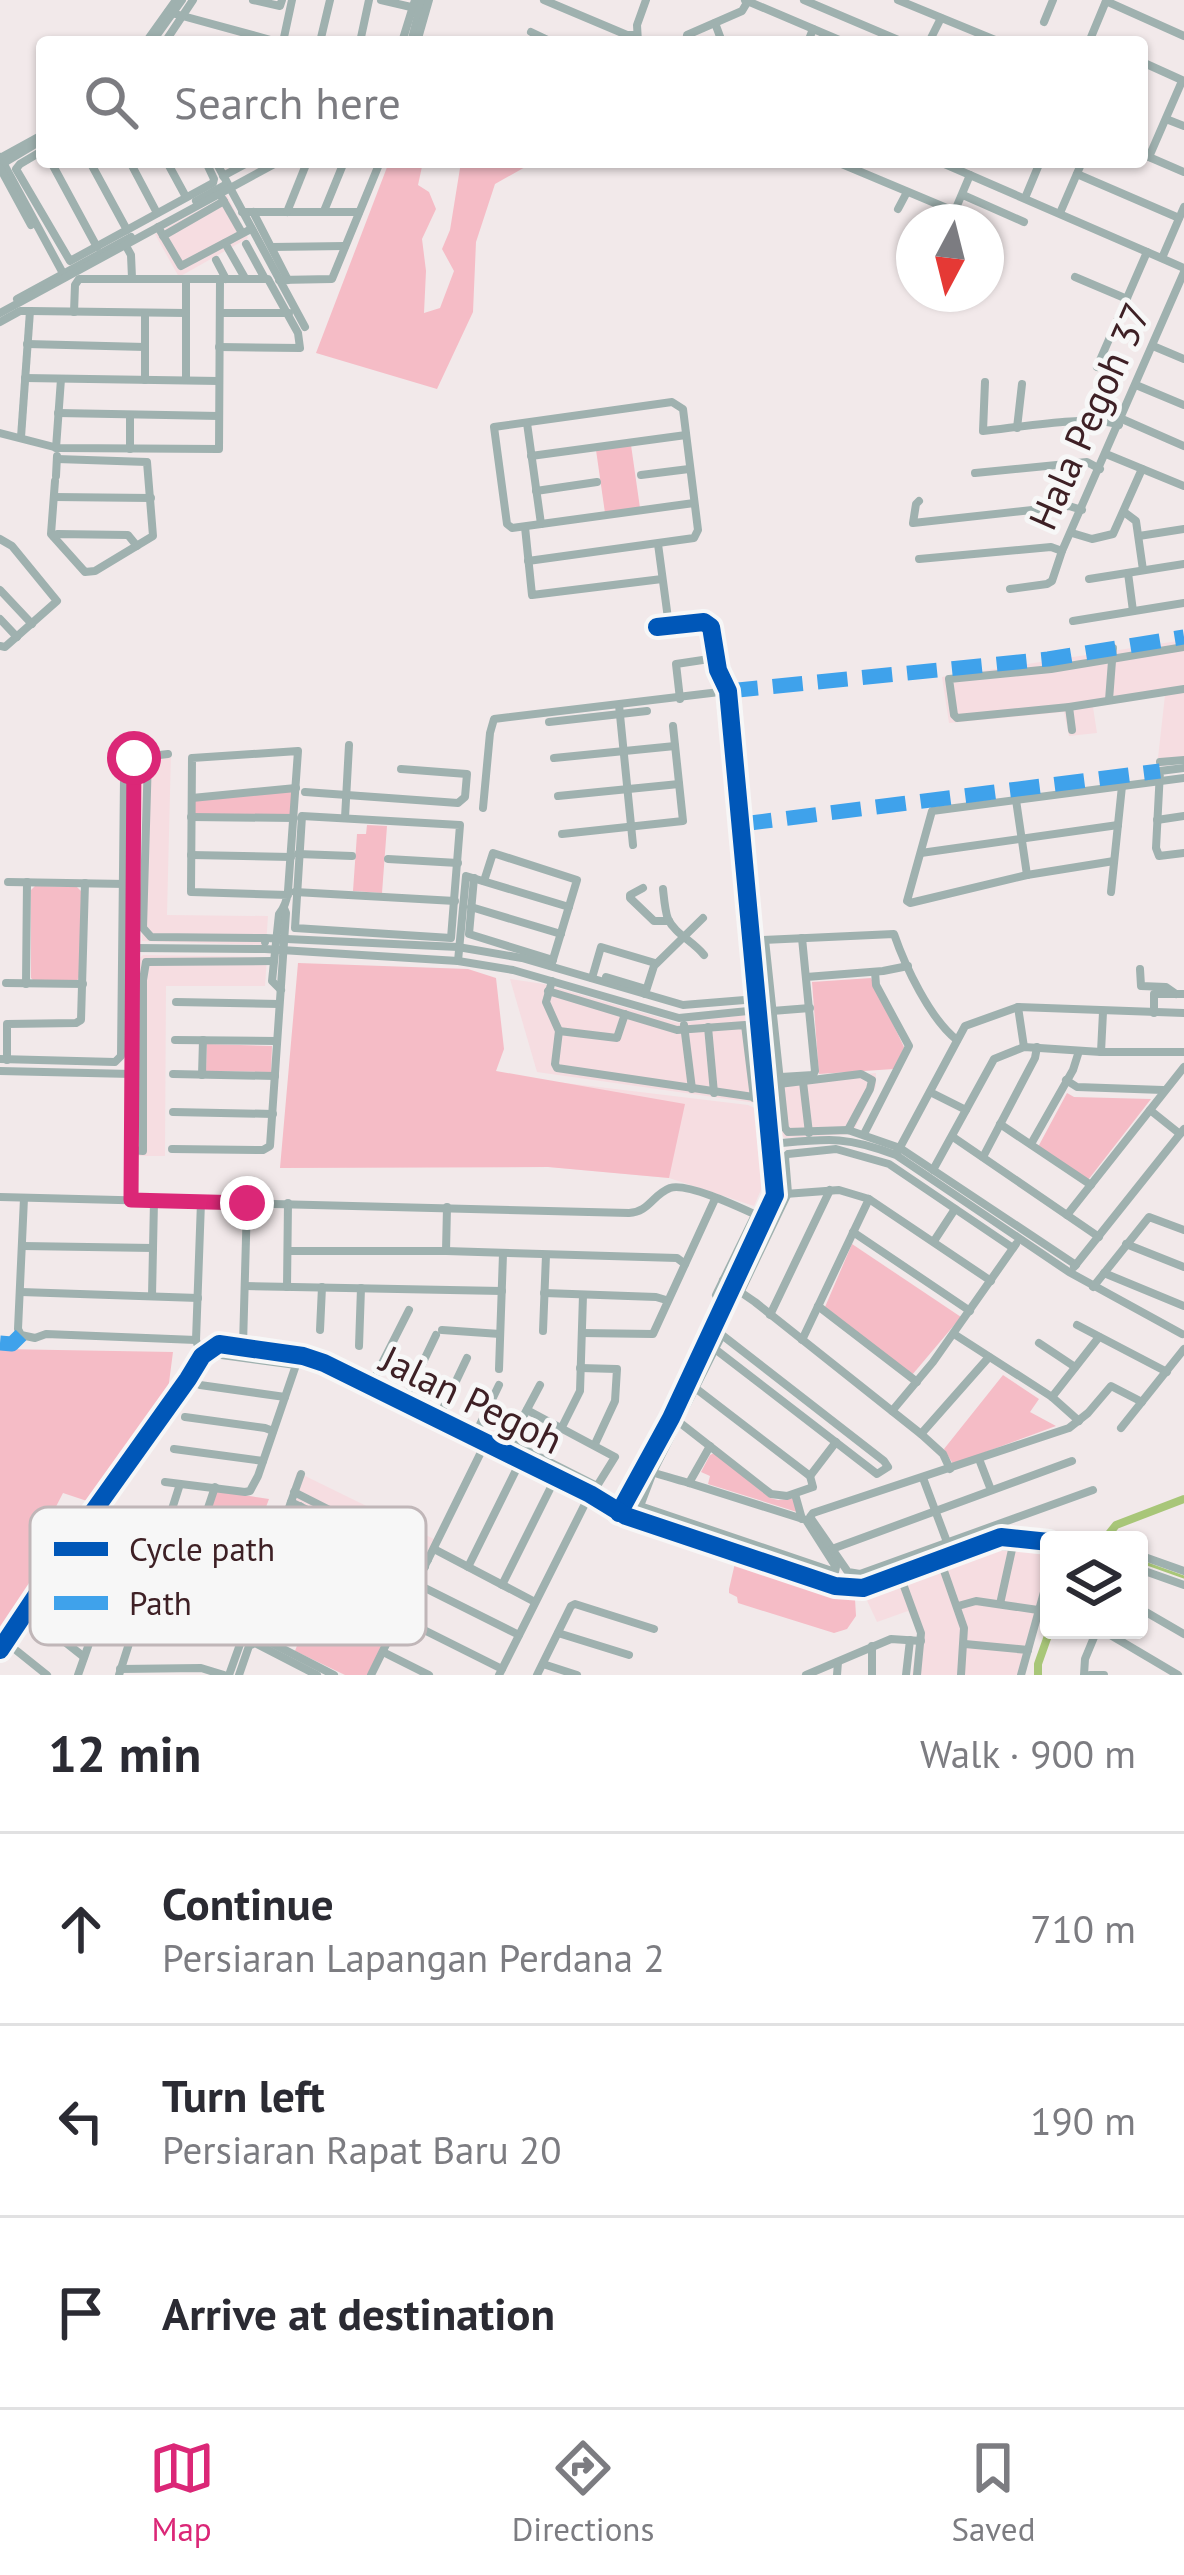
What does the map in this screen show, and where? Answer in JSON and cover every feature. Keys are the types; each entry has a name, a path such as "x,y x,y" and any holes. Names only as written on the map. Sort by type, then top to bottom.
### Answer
{"street":[{"path":"167,36 179,0"},
{"path":"155,36 194,0"},
{"path":"253,0 281,3"},
{"path":"277,36 292,0"},
{"path":"321,36 330,0"},
{"path":"361,36 369,0"},
{"path":"381,0 419,2"},
{"path":"544,0 630,36"},
{"path":"637,36 646,0"},
{"path":"804,0 889,36"},
{"path":"898,0 985,36"},
{"path":"1044,22 1054,0"},
{"path":"687,36 742,10 746,1 830,36"},
{"path":"1095,36 1106,1 1184,36"},
{"path":"411,36 419,2"},
{"path":"413,28 419,2"},
{"path":"174,16 252,36"},
{"path":"932,36 940,18"},
{"path":"715,23 720,36"},
{"path":"810,36 813,29"},
{"path":"531,32 539,36"},
{"path":"1148,65 1183,81 1148,152"},
{"path":"1166,118 1184,126"},
{"path":"36,142 1,162 62,273"},
{"path":"36,155 16,168 62,273"},
{"path":"1148,157 1184,172"},
{"path":"54,168 97,247"},
{"path":"93,168 128,238 132,278"},
{"path":"133,168 181,266 246,231"},
{"path":"170,168 186,197"},
{"path":"211,168 272,247 299,348 219,347"},
{"path":"218,168 224,183 222,198 284,280"},
{"path":"224,183 242,168"},
{"path":"0,314 97,247 158,225 255,168"},
{"path":"158,225 186,197 263,168"},
{"path":"286,212 304,168"},
{"path":"324,211 342,168"},
{"path":"284,280 331,280 377,168"},
{"path":"859,168 935,204"},
{"path":"954,168 1184,270"},
{"path":"1025,198 1035,168"},
{"path":"1060,213 1080,168"},
{"path":"1077,174 1179,218"},
{"path":"958,204 970,175"},
{"path":"900,204 907,192"},
{"path":"963,195 1024,222"},
{"path":"62,273 128,238 222,198"},
{"path":"1162,258 1184,207"},
{"path":"248,212 359,212"},
{"path":"246,231 248,212"},
{"path":"225,242 245,278"},
{"path":"246,244 264,278"},
{"path":"272,247 345,246"},
{"path":"1097,367 1147,252"},
{"path":"57,452 219,449 223,279 216,260"},
{"name":"Hala Pegoh 37","path":"1010,589 1050,584 1184,270"},
{"path":"1076,277 1127,299"},
{"path":"74,312 79,279 268,278 305,327"},
{"path":"186,279 186,380"},
{"path":"1169,308 1184,314"},
{"path":"0,314 30,310 186,313"},
{"path":"21,437 30,310"},
{"path":"220,313 292,313"},
{"path":"145,380 146,314"},
{"path":"27,344 146,347"},
{"path":"1153,346 1184,359"},
{"path":"25,378 219,381"},
{"path":"0,434 57,452 148,464 153,536 88,572 52,536 57,452 58,413 61,379"},
{"path":"986,382 981,430 1102,420 1184,446"},
{"path":"1017,428 1022,384"},
{"path":"1136,385 1184,405"},
{"path":"528,561 698,535 686,435 682,409 672,402 494,427 507,524 512,528 694,503"},
{"path":"58,413 219,416"},
{"path":"130,415 130,461"},
{"path":"527,423 541,524"},
{"path":"531,456 686,435"},
{"path":"1106,454 1184,487"},
{"path":"976,473 1087,462 1100,469"},
{"path":"641,475 689,469"},
{"path":"1072,532 1091,538 1116,530 1142,469"},
{"path":"536,491 597,482"},
{"path":"54,496 151,499"},
{"path":"919,501 914,523 1069,506 1082,510"},
{"path":"1124,512 1136,520 1143,570"},
{"path":"525,527 532,595 662,579"},
{"path":"1139,536 1184,530"},
{"path":"52,536 128,535 137,546"},
{"path":"0,539 9,543 57,598 17,637 0,646"},
{"path":"658,544 669,626"},
{"path":"920,559 1051,547 1062,551"},
{"path":"1089,579 1184,564"},
{"path":"1128,573 1133,611"},
{"path":"0,590 32,624"},
{"path":"1073,621 1184,603"},
{"path":"0,619 17,637"},
{"path":"657,627 704,622 711,627 728,692 771,1144 775,1195 716,1295"},
{"path":"1184,647 949,679 955,716 1069,707 1184,688"},
{"path":"1109,700 1113,654"},
{"path":"680,699 676,664 716,658"},
{"path":"549,722 728,692"},
{"path":"1069,707 1072,730"},
{"path":"620,709 633,844"},
{"path":"483,808 494,719 647,711"},
{"path":"562,834 683,821 674,726"},
{"path":"345,818 349,745"},
{"path":"554,758 675,746"},
{"path":"1184,746 1184,767"},
{"path":"191,817 298,817 345,818 460,825 455,901 451,938 298,930 293,923 291,892 295,855 298,817 301,790 296,749 192,758 190,855 191,892 291,892 455,901"},
{"path":"168,754 134,758 142,928 152,937 274,946 458,947 552,963"},
{"path":"4,1060 119,1059 128,884 139,865 148,757"},
{"path":"1114,861 1027,874 909,903 907,899 932,811 1123,786 1184,767"},
{"path":"1160,771 1184,767"},
{"path":"192,798 301,790 458,803 465,797 467,774 400,769"},
{"path":"1160,771 1157,854 1184,853"},
{"path":"124,778 134,948 131,1200"},
{"path":"558,796 679,784"},
{"path":"1111,892 1123,786"},
{"path":"1016,800 1027,874"},
{"path":"134,810 146,810"},
{"path":"1157,820 1184,816"},
{"path":"921,853 1118,825"},
{"path":"552,963 577,879 494,853 479,880 469,934 552,963 683,1005 757,999"},
{"path":"190,855 352,856"},
{"path":"388,859 458,863"},
{"path":"458,961 466,876 569,907"},
{"path":"8,882 128,884"},
{"path":"26,984 27,882"},
{"path":"85,883 79,1023 7,1024 3,1071 132,1074"},
{"path":"643,888 630,898 654,921 668,921"},
{"path":"663,889 668,921 704,955"},
{"path":"172,1149 268,1148 271,1143 280,991 274,946 279,914 291,892"},
{"path":"471,907 561,934"},
{"path":"645,992 656,963 703,918"},
{"path":"751,941 890,932 942,1027 957,1040"},
{"path":"779,1081 814,1073 802,938"},
{"path":"765,940 785,1128 794,1134 848,1130 898,1151 1093,1286 1182,1334"},
{"path":"134,948 204,943"},
{"path":"204,943 204,960"},
{"path":"131,1150 142,1150 146,962 204,960 274,946 458,961 513,970 676,1030 684,1024 758,1010"},
{"path":"592,976 601,947 656,963"},
{"path":"806,977 908,966"},
{"path":"1140,970 1142,986 1166,987 1180,994"},
{"path":"864,1134 909,1046 876,985 875,972"},
{"path":"6,983 83,984"},
{"path":"550,986 684,1024 745,1025 754,1098"},
{"path":"550,986 546,1004 559,1031 555,1064 560,1069 766,1099"},
{"path":"1154,1013 1154,994 1180,994"},
{"path":"176,1002 279,1004"},
{"path":"1018,1007 1024,1047"},
{"path":"898,1151 965,1026 1018,1007 1184,1013"},
{"path":"772,1011 810,1008"},
{"path":"1101,1052 1102,1012"},
{"path":"559,1031 615,1038 626,1014"},
{"path":"684,1024 692,1089"},
{"path":"708,1027 714,1093"},
{"path":"175,1040 277,1041"},
{"path":"202,1040 202,1075"},
{"path":"917,1183 953,1137 994,1059 1024,1047 1184,1052"},
{"path":"983,1157 1037,1047"},
{"path":"1031,1144 1073,1070 1078,1051"},
{"path":"1067,1215 1184,1067"},
{"path":"173,1074 275,1076"},
{"path":"764,1078 803,1082 861,1074 872,1080 848,1130"},
{"path":"1066,1080 1077,1087 1165,1090"},
{"path":"803,1082 808,1132"},
{"path":"930,1092 966,1110"},
{"path":"1072,1268 1182,1132 1150,1110"},
{"path":"173,1112 273,1114"},
{"path":"1000,1124 1091,1185"},
{"path":"953,1137 1099,1237"},
{"path":"771,1144 838,1138 898,1151"},
{"path":"795,1494 802,1519 835,1572 640,1506 648,1471 788,1193 785,1155 836,1149 889,1164 1016,1244 1072,1268"},
{"path":"928,1172 1016,1244"},
{"path":"0,1197 641,1212 675,1186 760,1217"},
{"path":"770,1315 830,1190"},
{"path":"775,1195 839,1190 869,1199 991,1281"},
{"path":"24,1198 21,1335 196,1340"},
{"path":"582,1333 651,1335 715,1199"},
{"path":"802,1340 869,1199"},
{"path":"152,1295 154,1201"},
{"path":"97,1507 202,1356 196,1340 202,1202"},
{"path":"243,1346 247,1203"},
{"path":"287,1287 288,1203"},
{"path":"446,1208 446,1251"},
{"path":"934,1241 955,1209"},
{"path":"737,1289 760,1217"},
{"path":"1093,1286 1144,1221 1155,1218 1184,1230"},
{"path":"853,1232 970,1311"},
{"path":"892,1411 954,1334 1016,1244"},
{"path":"1126,1244 1184,1268"},
{"path":"23,1246 153,1248"},
{"path":"289,1251 677,1258 685,1264"},
{"path":"499,1369 503,1254"},
{"path":"543,1331 546,1255"},
{"path":"1104,1273 1184,1306"},
{"path":"723,1280 921,1434 943,1454 950,1469"},
{"path":"245,1286 502,1291"},
{"path":"320,1330 322,1287"},
{"path":"358,1346 361,1288"},
{"path":"21,1292 198,1298"},
{"path":"544,1294 667,1300"},
{"path":"562,1427 580,1391 583,1295"},
{"path":"818,1306 916,1382"},
{"path":"371,1385 409,1310"},
{"path":"1077,1325 1167,1372"},
{"path":"404,1402 439,1332 500,1334"},
{"path":"954,1334 1052,1397 1079,1421"},
{"path":"724,1336 889,1465 877,1474 714,1342 724,1336"},
{"path":"1052,1397 1099,1337"},
{"path":"1039,1343 1076,1367"},
{"name":"Jalan Pegoh","path":"202,1356 219,1344 314,1359 474,1437 507,1447 521,1460 621,1510"},
{"path":"1121,1428 1184,1348"},
{"path":"165,1482 250,1491 263,1461 296,1367 214,1354"},
{"path":"921,1434 989,1357"},
{"path":"438,1419 467,1358"},
{"path":"580,1368 617,1369 616,1401 595,1444"},
{"path":"188,1379 200,1385 285,1397"},
{"path":"527,1410 615,1455 597,1486 507,1447 540,1384"},
{"path":"474,1437 499,1385"},
{"path":"621,1510 679,1422 692,1386"},
{"path":"679,1422 771,1494 812,1489 810,1476 692,1386"},
{"path":"1040,1536 1006,1531 860,1574 848,1572 811,1514 1069,1428 1111,1387 1142,1402"},
{"path":"185,1417 273,1431"},
{"path":"427,1564 486,1442"},
{"path":"810,1476 836,1442"},
{"path":"688,1483 710,1447"},
{"path":"174,1449 263,1461"},
{"path":"979,1459 991,1490"},
{"path":"468,1567 521,1460"},
{"path":"832,1550 1072,1460"},
{"path":"648,1471 802,1519"},
{"path":"293,1507 301,1474"},
{"path":"502,1585 556,1477"},
{"path":"923,1478 949,1547 943,1563 964,1628 961,1675"},
{"path":"172,1507 180,1484"},
{"path":"208,1507 214,1487"},
{"path":"868,1594 949,1547 1088,1493"},
{"path":"426,1632 500,1672 590,1494"},
{"path":"295,1500 310,1507"},
{"path":"295,1500 310,1507"},
{"path":"292,1507 295,1500"},
{"path":"621,1510 834,1580 860,1582 903,1574"},
{"path":"621,1510 836,1586 863,1588 996,1547 1040,1545"},
{"path":"943,1563 1001,1537 1040,1544"},
{"path":"1000,1604 1013,1545"},
{"path":"949,1547 964,1551"},
{"path":"434,1549 536,1602"},
{"path":"1148,1558 1184,1571"},
{"path":"1148,1572 1184,1585"},
{"path":"903,1574 921,1633 906,1675"},
{"path":"426,1588 519,1635"},
{"path":"958,1606 970,1601 1038,1610"},
{"path":"1021,1675 1040,1603"},
{"path":"537,1675 575,1604 654,1628"},
{"path":"0,1650 30,1605"},
{"path":"1148,1613 1184,1634"},
{"path":"558,1633 629,1655"},
{"path":"806,1675 891,1639 915,1640"},
{"path":"1094,1639 1084,1659 1087,1675 1104,1675"},
{"path":"1115,1639 1178,1675"},
{"path":"915,1640 917,1675"},
{"path":"964,1643 1028,1650"},
{"path":"69,1645 84,1657"},
{"path":"78,1675 88,1645"},
{"path":"120,1672 200,1668 226,1675 245,1645"},
{"path":"239,1675 249,1645"},
{"path":"266,1645 317,1675"},
{"path":"270,1645 334,1675"},
{"path":"371,1675 386,1645"},
{"path":"872,1646 872,1675"},
{"path":"17,1651 47,1675"},
{"path":"383,1652 429,1675"},
{"path":"837,1675 838,1662"},
{"path":"543,1664 577,1675"}],"shaded area":[{"path":"387,168 422,168 418,185 429,192 436,209 422,239 424,313 440,308 454,271 442,249 450,230 460,168 523,168 495,184 476,242 473,312 437,389 316,353"},
{"path":"227,195 248,238 179,277 155,234"},
{"path":"631,445 640,508 605,513 596,450"},
{"path":"1184,640 1184,763 1157,767 1165,695 1093,707 1097,733 1069,736 1064,712 949,723 942,677"},
{"path":"171,752 167,915 268,916 266,945 142,941 141,755"},
{"path":"293,791 291,815 194,815 195,801"},
{"path":"367,825 387,826 382,893 353,891 357,834 366,834"},
{"path":"35,886 81,891 77,981 31,978 31,890"},
{"path":"143,955 267,957 265,986 166,986 165,1156 135,1156 139,959"},
{"path":"298,963 468,969 496,978 504,1049 496,1071 685,1104 669,1178 548,1167 280,1168"},
{"path":"871,978 904,1047 894,1069 819,1074 812,982"},
{"path":"510,979 544,984 678,1023 754,1014 763,1104 537,1072"},
{"path":"207,1044 272,1046 271,1072 206,1071"},
{"path":"876,1073 876,1086 852,1134 785,1138 778,1133 773,1082"},
{"path":"557,1082 759,1110 763,1185 754,1206 669,1178 549,1167"},
{"path":"1067,1093 1151,1099 1088,1180 1038,1147"},
{"path":"852,1244 961,1317 912,1375 825,1307"},
{"path":"0,1349 173,1352 168,1390 145,1432 90,1502 63,1493 56,1507 30,1507 30,1594 0,1639"},
{"path":"1003,1375 1039,1399 1030,1412 1056,1426 953,1464 944,1449"},
{"path":"714,1453 770,1498 794,1498 797,1512 708,1484 710,1476 701,1472"},
{"path":"297,1472 369,1507 285,1507"},
{"path":"217,1491 269,1499 266,1507 211,1507"},
{"path":"426,1535 438,1541 426,1565"},
{"path":"1002,1541 1040,1545 1040,1618 1025,1675 912,1675 918,1632 908,1611 877,1622 863,1592"},
{"path":"735,1563 842,1599 855,1599 856,1616 847,1629 834,1633 738,1603 729,1593"},
{"path":"297,1645 383,1645 368,1675 345,1675 295,1651"}],"waterway":[{"path":"1111,1531 1184,1499"},
{"path":"1148,1564 1184,1577"},
{"path":"1038,1675 1047,1639"}],"marked path":[{"path":"728,691 1048,659 1184,637"},
{"path":"742,824 1160,771"},
{"path":"0,1343 12,1344 21,1335"}],"cycle path":[{"path":"619,1513 671,1418 775,1195 728,691 718,670 711,627 704,622 657,627"},
{"path":"97,1507 202,1356 219,1344 324,1363 626,1516 835,1586 863,1588 1001,1537 1040,1541"},
{"path":"0,1650 30,1605"}],"route":[{"path":"134,758 131,1200 247,1203"}]}
